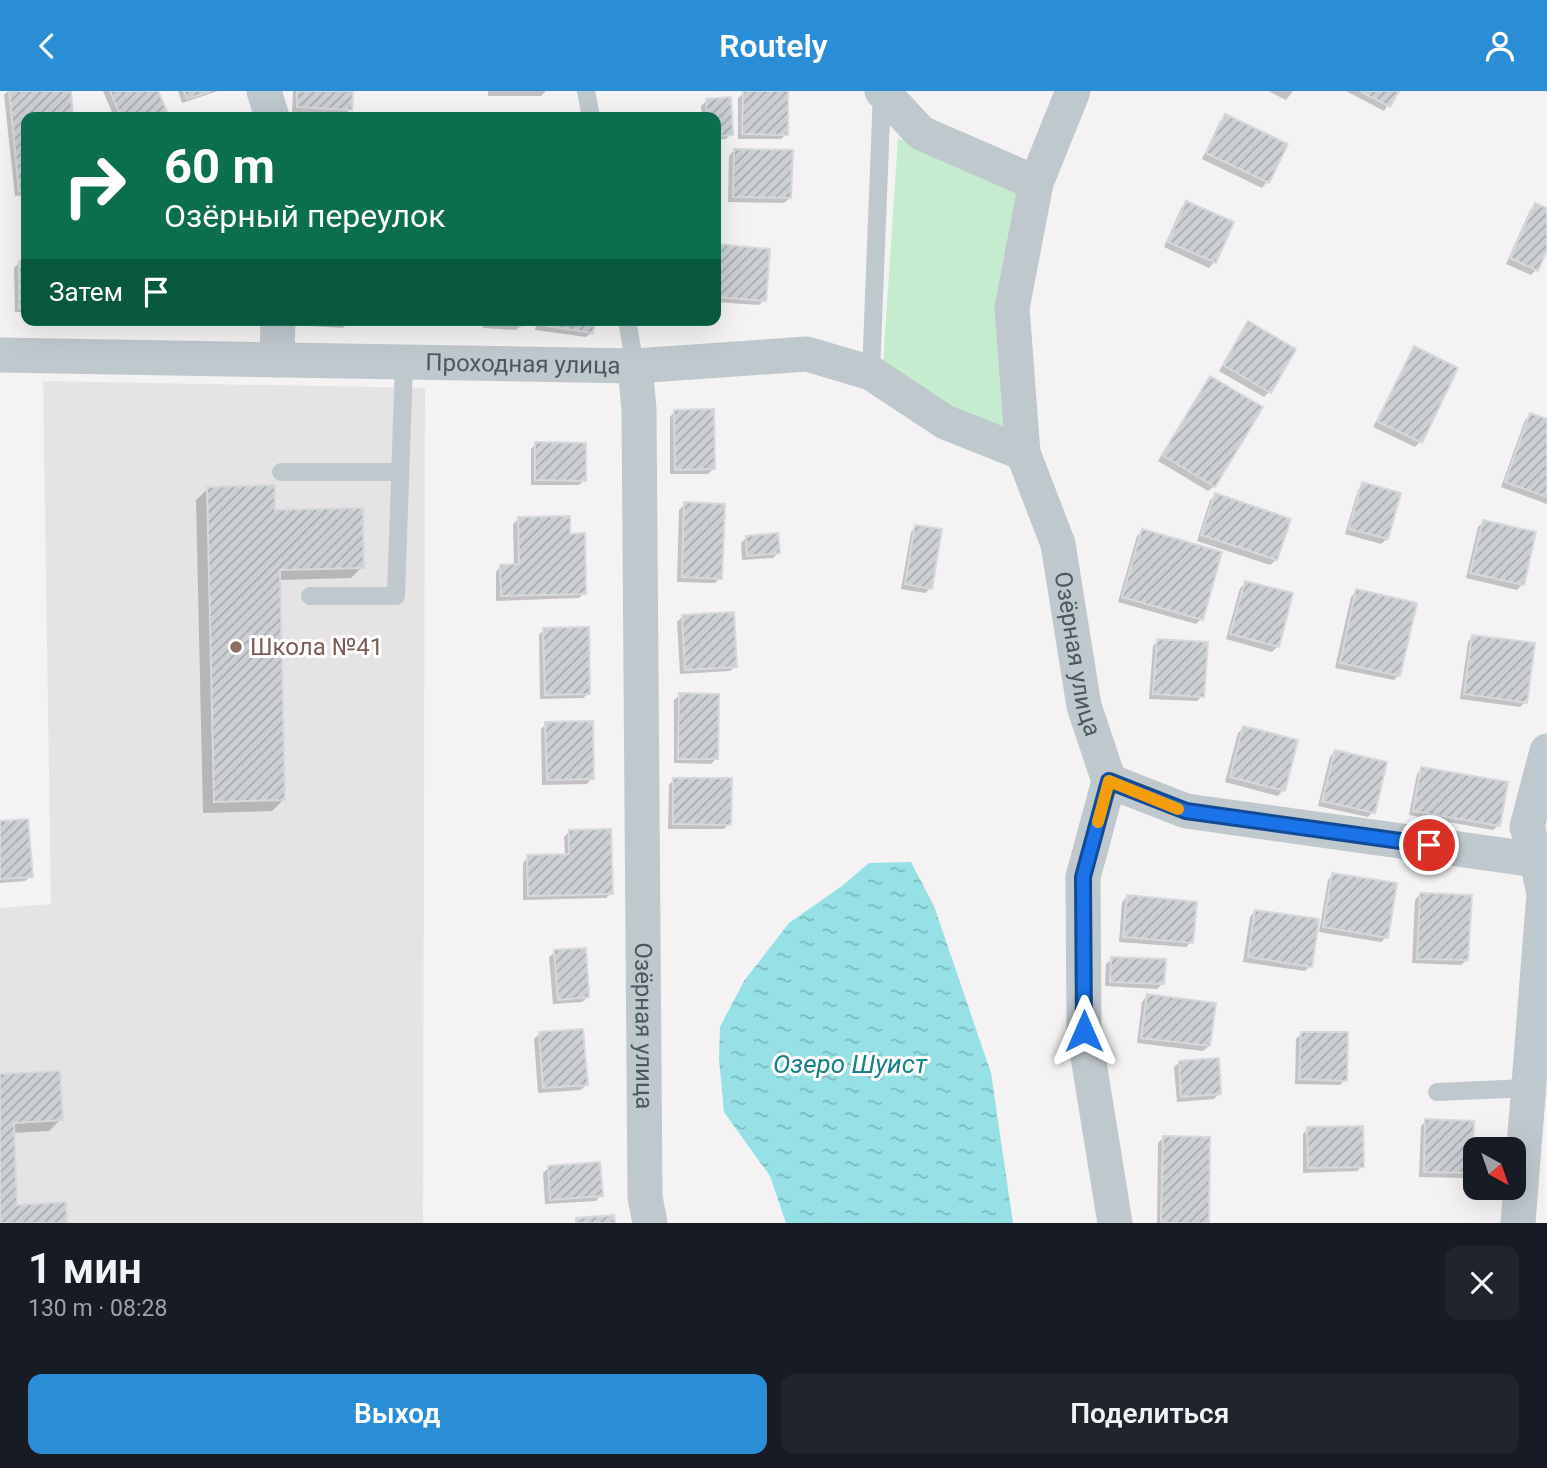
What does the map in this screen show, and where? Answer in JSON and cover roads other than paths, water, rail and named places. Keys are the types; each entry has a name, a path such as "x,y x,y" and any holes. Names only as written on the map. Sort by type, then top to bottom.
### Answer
{"street":[{"path":"264,91 270,112"},
{"name":"Озёрная улица","path":"1073,91 1036,183 1013,308 1023,453 1058,544 1084,706 1109,781"},
{"path":"882,92 921,133 1036,183"},
{"path":"277,360 278,326"},
{"name":"Проходная улица","path":"0,355 635,366 807,354 871,373 944,422 1023,453"},
{"name":"Озёрная улица","path":"635,366 639,422 645,1197 650,1223"},
{"path":"1518,1223 1544,894 1542,864 1527,827 1547,751"},
{"path":"1115,1223 1084,1019 1083,877 1109,781 1186,811 1542,864"}],"lane":[{"path":"586,91 590,112"},
{"path":"871,373 882,92"},
{"path":"628,326 635,366"},
{"path":"310,596 396,596 404,363"},
{"path":"281,473 400,472"},
{"path":"1437,1092 1529,1088"}],"water":[{"name":"Озеро Шуист","path":"911,862 934,906 991,1073 1013,1223 786,1223 770,1176 724,1112 719,1059 720,1027 744,981 789,923 842,886 869,863"}],"place":[{"name":"Школа №41","path":"236,647"}]}
